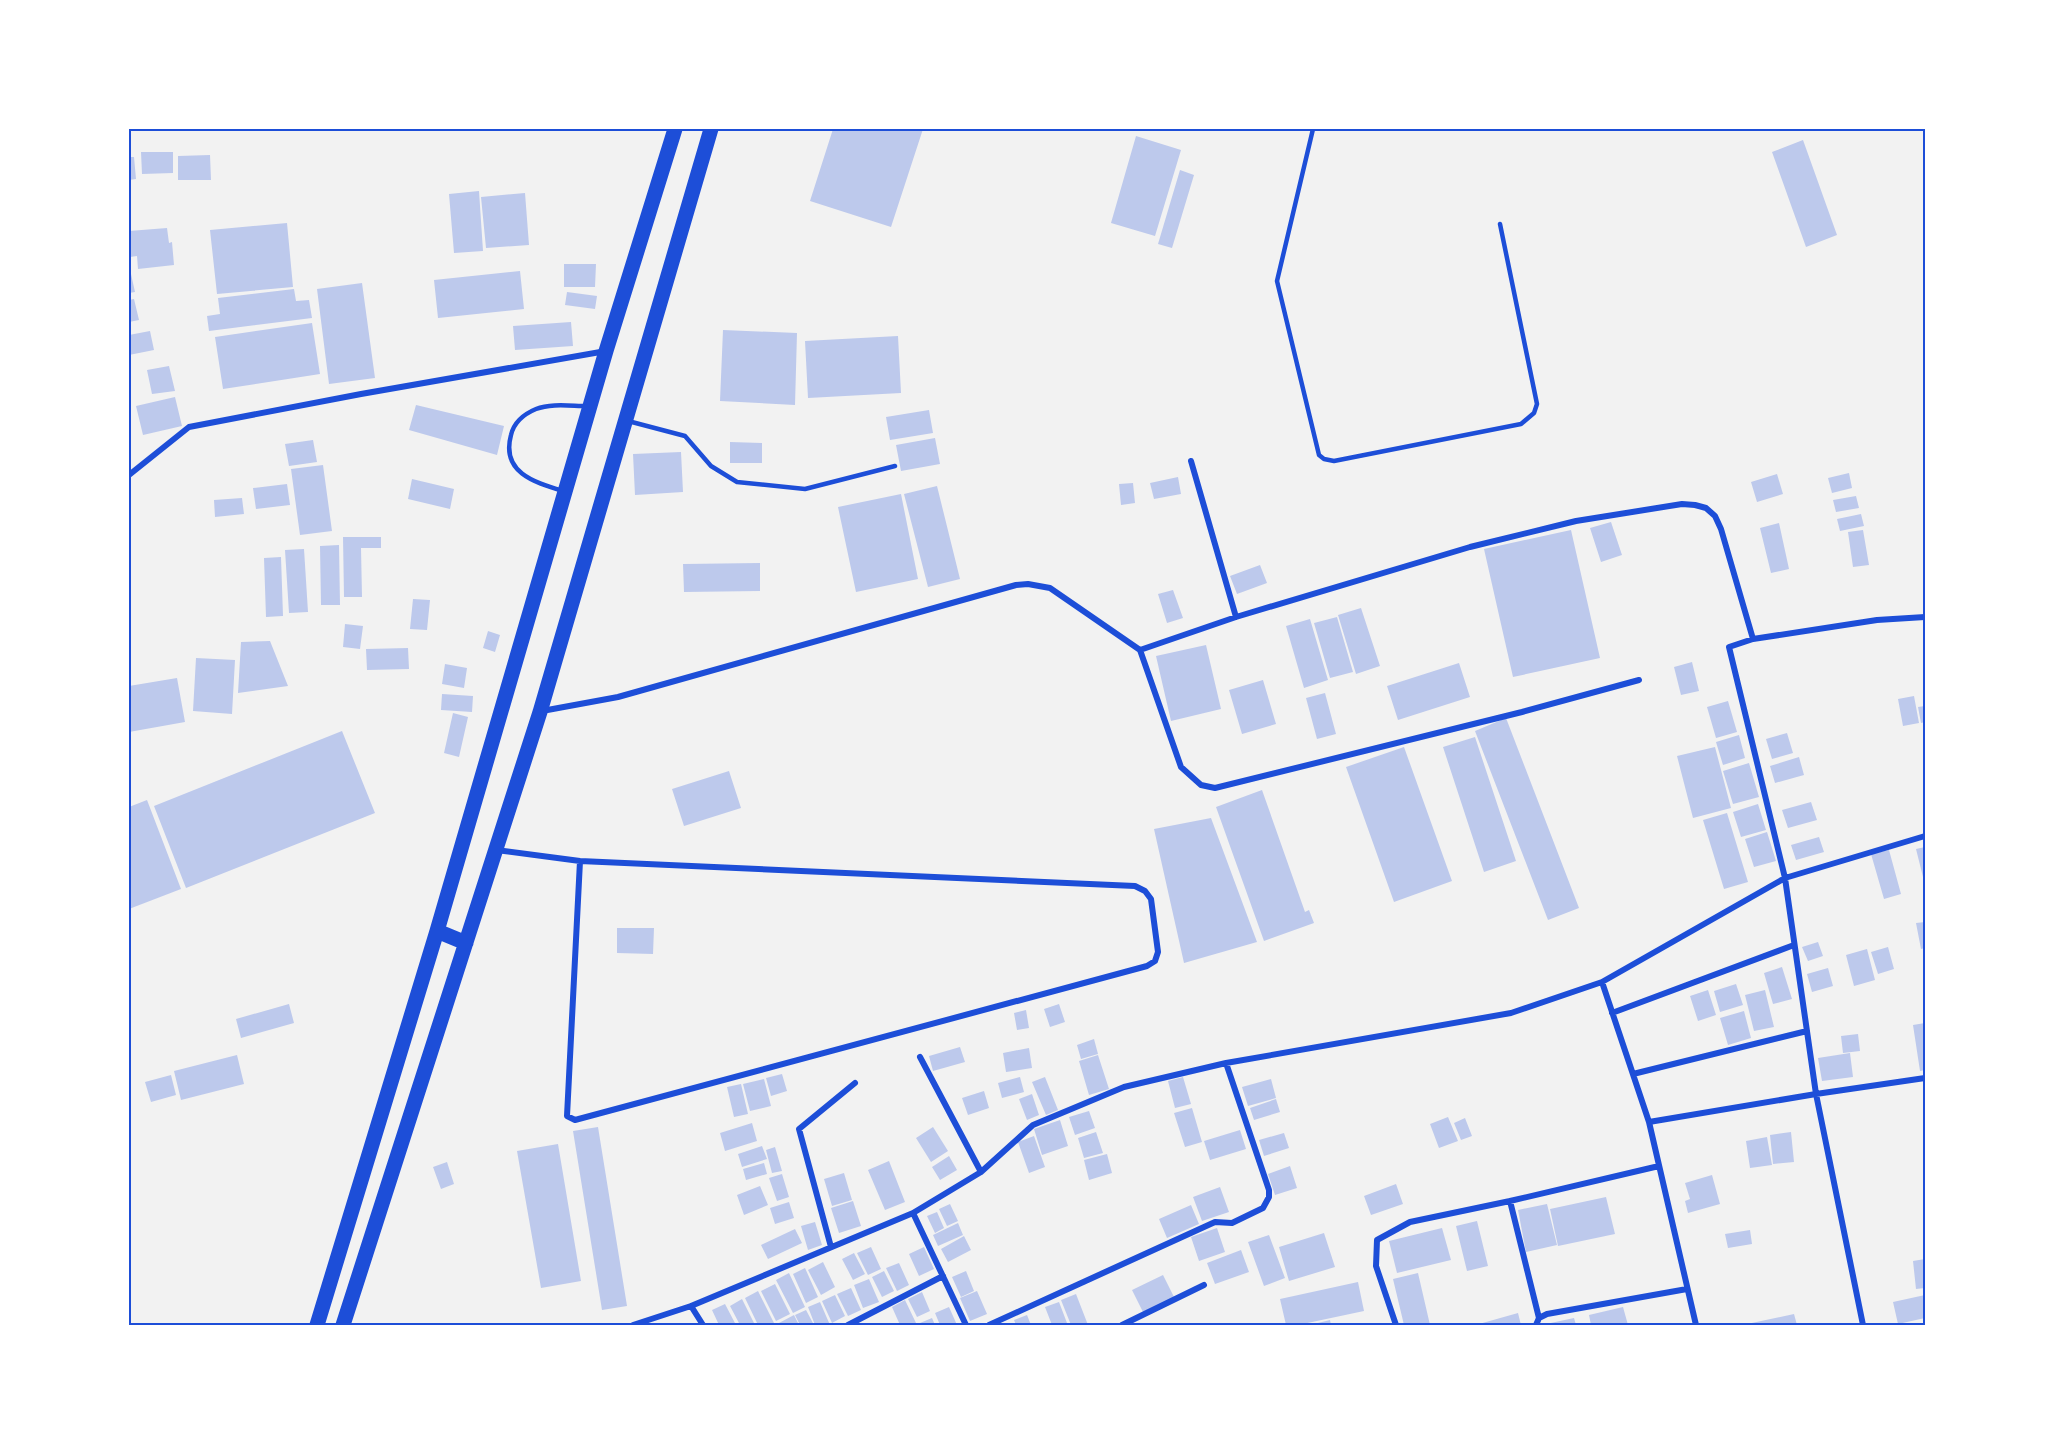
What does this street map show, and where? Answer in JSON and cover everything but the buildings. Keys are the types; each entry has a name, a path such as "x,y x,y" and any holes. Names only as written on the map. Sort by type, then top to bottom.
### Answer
{"main road":[{"path":"317,1325 437,931 606,351 675,129"},
{"path":"343,1325 540,712 711,129"},
{"path":"437,931 466,943"}],"street":[{"path":"129,475 189,427 606,351"},
{"path":"1191,460 1236,617"},
{"path":"1140,650 1236,617 1470,547 1576,521 1682,504 1706,508 1715,516 1721,529 1752,639"},
{"path":"540,712 618,698 1005,588 1028,584 1050,588 1140,650 1181,767 1201,785 1215,788 1522,712 1639,680"},
{"path":"1863,1325 1816,1094 1785,878 1729,647 1752,639 1877,620 1925,617"},
{"path":"633,1325 692,1306 913,1213 981,1172 1033,1125 1124,1087 1226,1063 1510,1013 1602,982 1785,878 1925,836"},
{"path":"495,850 580,861 1135,886 1145,891 1151,899 1158,952 1155,961 1147,966 575,1120 567,1116 580,861"},
{"path":"1612,1014 1794,945"},
{"path":"1602,982 1648,1122 1696,1325"},
{"path":"1633,1074 1807,1031"},
{"path":"920,1057 981,1172"},
{"path":"989,1325 1215,1222 1232,1223 1263,1208 1269,1197 1269,1190 1226,1063"},
{"path":"1648,1122 1925,1078"},
{"path":"831,1247 799,1129 855,1083"},
{"path":"1396,1325 1376,1266 1377,1240 1410,1222 1510,1202 1659,1166"},
{"path":"1510,1202 1538,1322 1547,1314 1687,1289"},
{"path":"913,1213 966,1325"},
{"path":"848,1325 943,1276"},
{"path":"1122,1325 1204,1285"},
{"path":"692,1306 703,1325"}],"lane":[{"path":"1313,129 1277,281 1319,455 1324,459 1334,461 1521,424 1534,413 1537,404 1500,224"},
{"path":"565,492 542,485 521,474 509,460 508,445 512,430 520,418 537,409 556,406 591,406"},
{"path":"625,420 685,435 711,466 737,482 805,489 895,466"}]}
